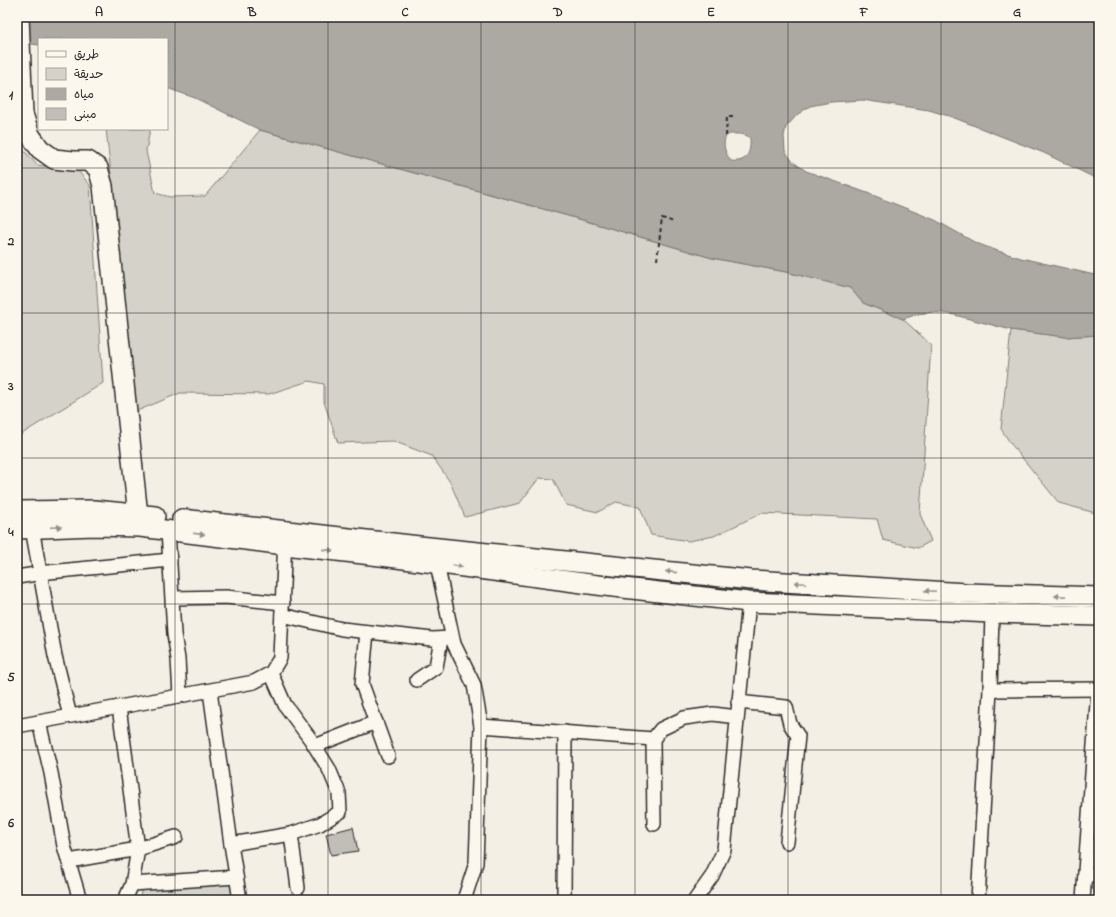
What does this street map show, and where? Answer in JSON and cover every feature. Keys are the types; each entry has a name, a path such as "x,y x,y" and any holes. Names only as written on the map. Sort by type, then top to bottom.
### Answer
{"street":[{"path":"19,17 23,114 30,135 40,149 54,159 88,161 98,168 103,186 139,520"},
{"path":"17,511 94,510 139,520 285,538 437,564 605,586 749,602 965,612 1099,616"},
{"path":"70,716 55,656 40,574 24,529 94,526 139,520 168,530 285,538 751,580 966,593 1099,597"},
{"path":"168,530 174,634 178,659 180,696"},
{"path":"17,726 254,682 271,673 280,658 285,538"},
{"path":"17,577 170,560"},
{"path":"417,680 436,667 446,638 437,564"},
{"path":"965,612 966,593"},
{"path":"978,900 990,690 997,613 1003,594"},
{"path":"173,598 226,597 283,609 342,629 432,639 446,638 454,644 474,685 481,726 476,863 464,900"},
{"path":"695,900 712,876 724,850 749,602"},
{"path":"367,632 362,684 388,756"},
{"path":"230,844 291,834 320,824 340,812 339,793 329,769 315,746 285,705 271,673"},
{"path":"990,690 1099,689 1083,900"},
{"path":"210,690 230,844 240,900"},
{"path":"738,702 786,707 790,724 798,736 787,842"},
{"path":"119,707 138,849 132,884 125,900"},
{"path":"654,824 653,739 661,729 684,718 713,714 737,717"},
{"path":"39,722 51,774 64,846 80,900"},
{"path":"315,746 376,722"},
{"path":"481,726 653,739"},
{"path":"564,900 565,732"},
{"path":"291,834 298,888"},
{"path":"69,861 138,849 176,837"},
{"path":"1085,875 1099,875"},
{"path":"132,884 236,877"}],"path":[{"path":"726,136 727,117 736,117"},
{"path":"657,260 662,218 674,222"}],"green space":[{"path":"106,130 150,130 146,151 155,193 170,197 205,196 260,130 579,219 712,258 786,272 850,288 863,303 903,319 931,345 920,514 931,541 918,548 883,540 877,519 762,513 714,536 689,541 651,535 640,507 616,502 598,512 566,505 553,479 539,478 520,503 465,517 450,482 432,456 393,441 338,443 324,402 324,384 309,381 269,394 180,393 137,411"},
{"path":"17,143 37,165 78,171 90,185 103,383 17,437"},
{"path":"1011,330 1065,337 1099,335 1099,514 1059,503 1011,444 1001,429"},
{"path":"189,884 229,884 234,886 237,900 140,900 141,891 147,887"}],"water":[{"path":"17,17 1099,17 1099,180 1044,153 952,117 929,110 862,100 831,102 810,106 798,114 786,127 784,136 785,151 793,162 806,171 870,194 935,220 976,243 998,251 1021,258 1099,276 1099,335 1065,337 1011,330 951,314 932,312 918,314 903,319 863,303 850,288 786,272 712,258 579,219 260,130 195,98 168,88 168,38 38,38 38,45 17,42","holes":["730,134 748,136 750,138 749,152 744,159 731,161 727,155 724,142 726,136"]}],"building":[{"path":"353,827 358,851 331,855 326,834"}]}
